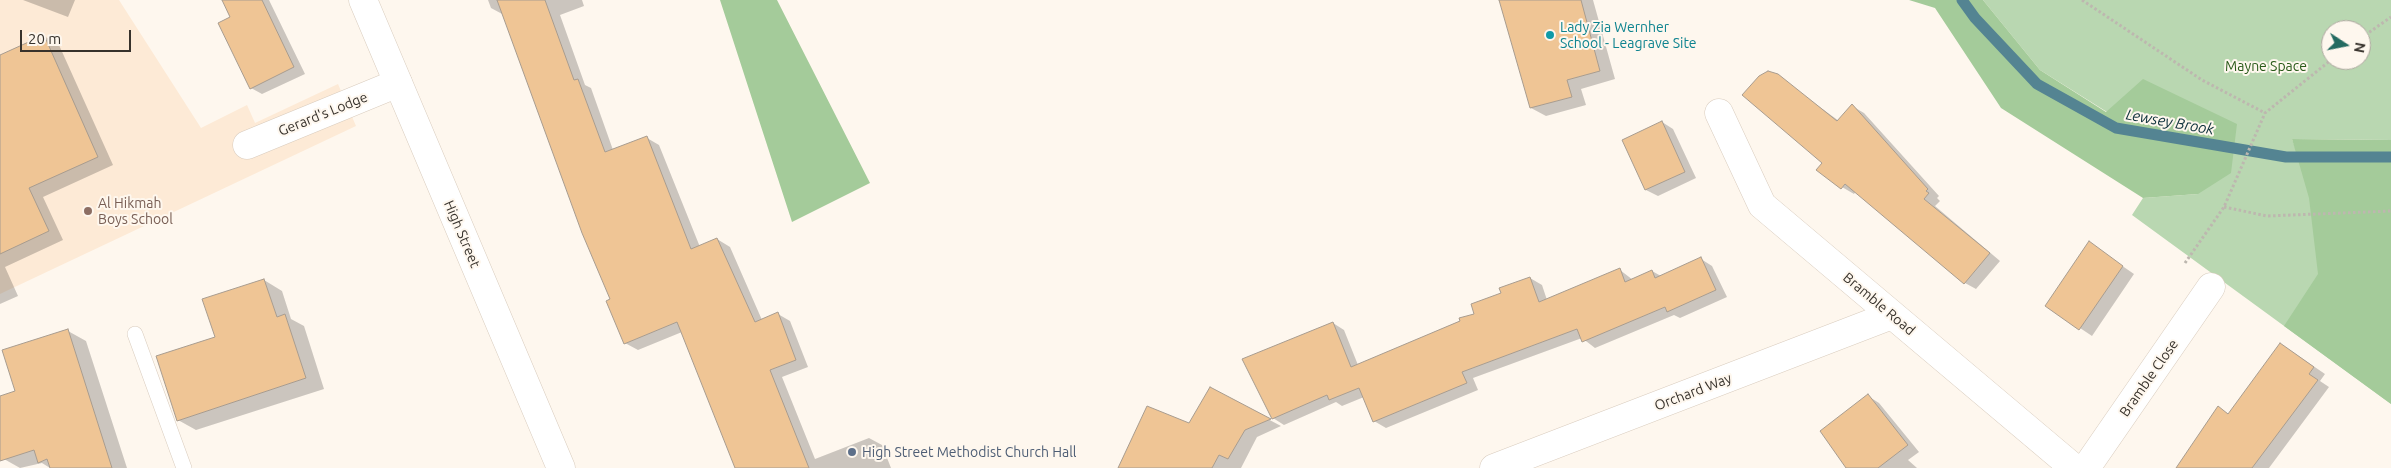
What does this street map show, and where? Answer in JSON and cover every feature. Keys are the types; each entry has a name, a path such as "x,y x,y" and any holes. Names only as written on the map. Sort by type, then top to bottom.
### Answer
{"street":[{"name":"High Street","path":"363,0 561,468"},
{"name":"Gerard's Lodge","path":"248,145 398,84"},
{"name":"Bramble Road","path":"1719,112 1762,205 2074,468"},
{"name":"Bramble Close","path":"2086,468 2211,287"},
{"name":"Orchard Way","path":"1494,468 1892,315"}],"lane":[{"path":"135,334 184,468"}],"path":[{"path":"2082,0 2202,80 2265,113"},
{"path":"2371,31 2391,17"},
{"path":"2211,287 2180,270 2224,207 2265,113 2321,68"},
{"path":"2224,207 2267,216 2391,211"}],"shaded area":[{"name":"Al Hikmah Boys School","path":"0,0 119,0 201,128 247,105 255,123 338,84 356,126 0,294"}],"green space":[{"path":"720,0 777,0 870,183 792,222"},
{"path":"1909,0 1983,0 2040,70 2106,112 2143,79 2237,124 2231,173 2198,194 2143,198 2001,108 1935,8"},
{"name":"Mayne Space","path":"1983,0 2391,0 2391,140 2292,139 2391,404 2132,215 2143,198 2198,194 2107,112 2040,70"},
{"path":"2292,139 2391,140 2391,404 2284,326 2318,274 2309,198"}],"building":[{"path":"222,0 262,0 294,67 250,89 218,23 230,17"},
{"path":"497,0 545,0 574,80 578,79 605,152 647,136 691,249 717,238 755,322 778,312 796,360 770,370 809,468 735,468 677,322 624,344 606,301 610,299 582,233"},
{"name":"Lady Zia Wernher School - Leagrave Site","path":"1499,0 1581,0 1600,71 1567,80 1572,97 1530,108"},
{"path":"44,35 98,157 29,188 49,231 0,254 0,55"},
{"path":"1768,71 1778,74 1837,121 1852,104 1928,189 1926,191 1929,193 1924,199 1990,253 1964,284 1845,184 1841,189 1816,170 1822,163 1742,95 1759,76"},
{"path":"1662,121 1685,172 1645,190 1622,140"},
{"path":"2089,241 2123,266 2079,330 2045,306"},
{"path":"1701,257 1716,290 1667,312 1665,307 1582,342 1577,329 1462,372 1467,383 1373,422 1359,388 1329,400 1327,395 1272,419 1242,359 1333,322 1351,367 1460,321 1459,318 1474,314 1471,304 1501,293 1499,288 1530,277 1539,302 1620,268 1625,282 1652,270 1655,278"},
{"path":"264,279 277,317 285,314 306,378 177,421 156,356 215,337 202,299"},
{"path":"68,329 112,468 50,468 47,459 38,463 34,450 0,461 0,396 15,391 2,350"},
{"path":"2280,343 2314,367 2309,374 2318,380 2252,468 2176,468 2218,406 2228,414"},
{"path":"1210,387 1271,419 1245,430 1228,459 1219,455 1212,468 1118,468 1147,406 1189,423"},
{"path":"1868,394 1908,445 1878,468 1846,468 1820,431"}],"waterway":[{"name":"Lewsey Brook","path":"1962,0 1975,18 2037,84 2116,128 2286,157 2391,157"}],"place":[{"name":"Lady Zia Wernher School - Leagrave Site","path":"1550,35"},
{"name":"Al Hikmah Boys School","path":"88,211"},
{"name":"High Street Methodist Church Hall","path":"852,452"}]}
